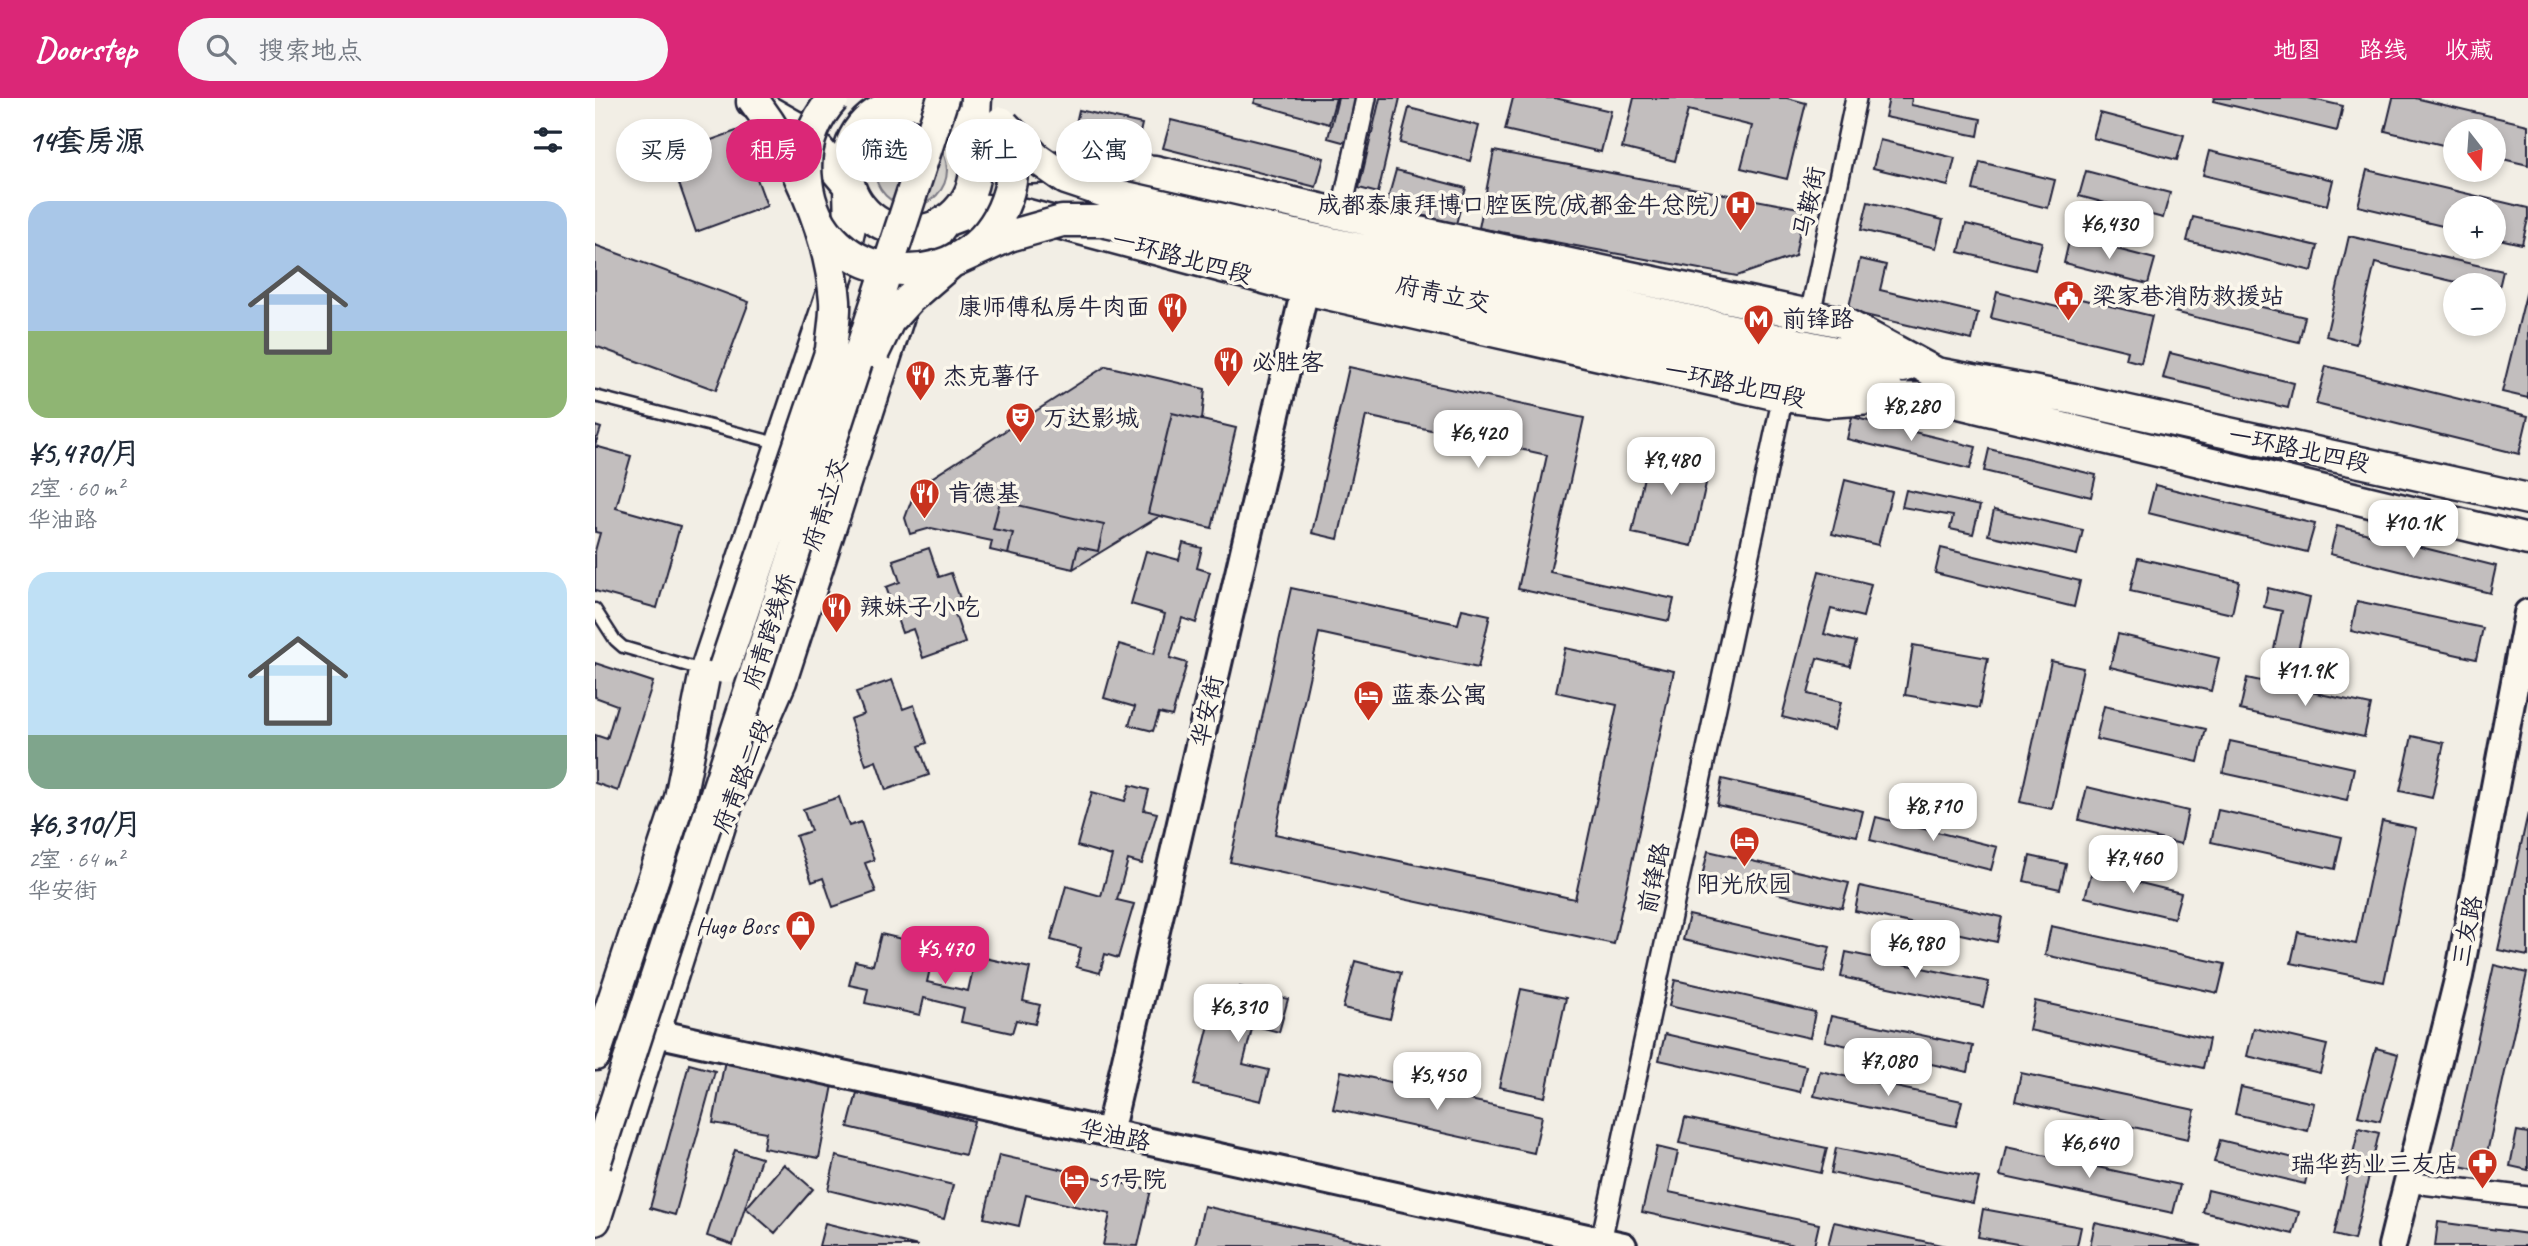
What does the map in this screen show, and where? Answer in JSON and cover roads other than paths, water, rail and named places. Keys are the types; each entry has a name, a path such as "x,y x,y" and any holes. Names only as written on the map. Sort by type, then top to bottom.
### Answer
{"main road":[{"path":"745,98 803,131 849,186 858,204 871,218 888,227 908,231 927,229 945,221 961,207 972,182"},
{"path":"715,670 831,350 835,303 827,247 808,195 768,118 752,98"},
{"name":"府青立交","path":"834,98 824,109 810,136 805,165 808,195 820,222 839,246 864,262 893,271 923,270 952,262 1009,236 1062,221 1101,220 1246,239 1937,386"},
{"name":"府青跨线桥","path":"595,1106 820,428 863,280 923,98"},
{"name":"府青跨线桥","path":"595,1164 943,98"},
{"path":"975,119 976,98"},
{"path":"715,670 780,444 841,266 849,227 846,166 849,146 859,128 886,100 932,106 954,119"},
{"name":"府青立交","path":"994,106 1036,158 1066,179 1246,239"},
{"name":"府青立交","path":"725,810 874,352 889,321 909,299 952,262 979,244 1000,217 1011,186 1011,153 994,106"},
{"name":"一环路北四段","path":"1042,167 1073,166 1156,171 1341,214 1842,322 1937,386 2528,540"},
{"name":"一环路北四段","path":"945,221 977,209 1024,214 1305,289 1783,396 1827,402 1873,398 1937,386 2074,399 2528,499"},
{"name":"府青路二段","path":"595,1220 725,810 781,681 906,294 925,248 945,221"},
{"name":"府青路二段","path":"595,1055 680,798 715,670"}],"street":[{"path":"1341,214 1366,98"},
{"name":"马鞍街","path":"1810,315 1856,98"},
{"name":"华安街","path":"1109,1133 1305,289"},
{"name":"前锋路","path":"1608,1244 1783,396"},
{"name":"三友路","path":"2392,1246 2459,976 2528,613"},
{"name":"华油路","path":"606,1023 1608,1244"},
{"path":"2406,1182 2528,1197"}],"lane":[{"path":"595,396 780,444"},
{"path":"595,609 615,640 623,647 715,670"}],"place":[{"name":"成都泰康拜博口腔医院(成都金牛总院)","path":"1740,232"},
{"name":"梁家巷消防救援站","path":"2069,323"},
{"name":"康师傅私房牛肉面","path":"1173,334"},
{"name":"前锋路","path":"1759,346"},
{"name":"必胜客","path":"1229,389"},
{"name":"杰克薯仔","path":"920,403"},
{"name":"万达影城","path":"1020,445"},
{"name":"肯德基","path":"925,520"},
{"name":"辣妹子小吃","path":"837,634"},
{"name":"蓝泰公寓","path":"1368,722"},
{"name":"阳光欣园","path":"1744,869"},
{"name":"Hugo Boss","path":"801,953"},
{"name":"瑞华药业三友店","path":"2482,1191"},
{"name":"51号院","path":"1074,1206"}]}
